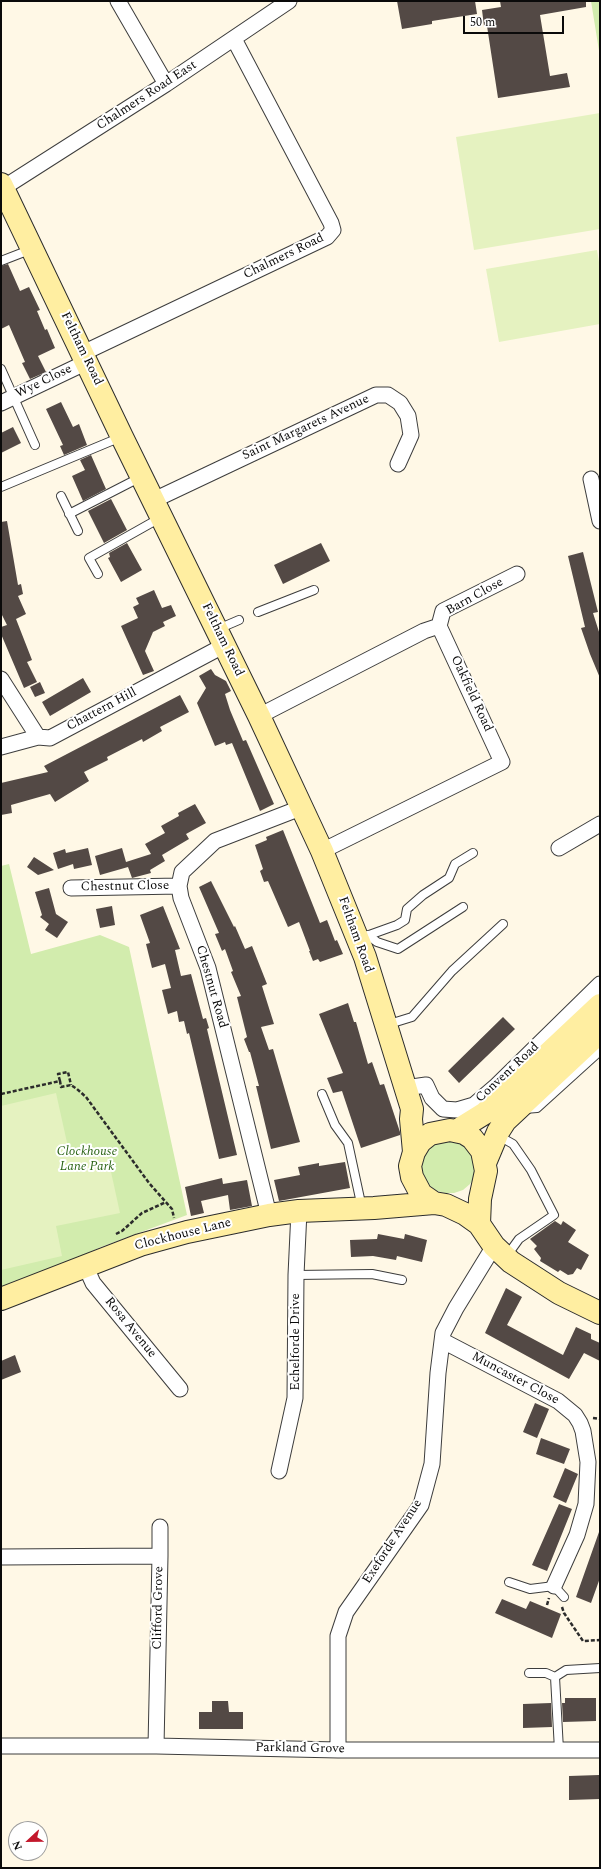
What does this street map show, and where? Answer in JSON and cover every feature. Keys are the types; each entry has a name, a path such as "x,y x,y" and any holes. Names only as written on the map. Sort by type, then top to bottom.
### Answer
{"main road":[{"name":"Feltham Road","path":"3,193 32,249 122,437 260,716 363,937 386,1025 412,1109 411,1119 414,1152"},
{"name":"Convent Road","path":"484,1173 497,1135 505,1121 505,1098 600,1005"},
{"name":"Convent Road","path":"453,1130 485,1113 600,1032"},
{"path":"412,1109 472,1138 482,1151 484,1173 479,1224"},
{"path":"453,1130 430,1134 420,1142 414,1152 410,1166 412,1178 421,1194 440,1204 465,1214 479,1224 500,1252 559,1293 600,1313"},
{"path":"440,1204 465,1201 475,1194 484,1173"},
{"path":"368,1208 399,1190 412,1178"},
{"name":"Clockhouse Lane","path":"1,1299 85,1265 176,1234 269,1215 299,1211 440,1204"}],"street":[{"path":"118,1 166,84"},
{"name":"Chalmers Road East","path":"3,193 289,1"},
{"name":"Chalmers Road","path":"85,357 327,237 333,230 331,223 234,38"},
{"name":"Wye Close","path":"8,400 85,357"},
{"name":"Saint Margarets Avenue","path":"158,508 376,395 388,395 400,403 408,416 411,435 398,464"},
{"path":"590,479 600,521"},
{"name":"Barn Close","path":"440,626 443,611 517,574"},
{"path":"260,716 424,631 440,626"},
{"name":"Oakfield Road","path":"322,851 502,762 440,626"},
{"name":"Chattern Hill","path":"1,747 38,737 50,738 221,637"},
{"path":"1,679 38,737"},
{"path":"179,886 182,872 215,842 303,807"},
{"path":"559,848 600,824"},
{"name":"Chestnut Close","path":"71,888 179,886"},
{"name":"Chestnut Road","path":"179,886 208,968 269,1215"},
{"name":"Convent Road","path":"405,1088 426,1085 432,1098 443,1108 457,1110 505,1098 600,984"},
{"name":"Echelforde Drive","path":"278,1471 295,1398 296,1275 299,1211"},
{"name":"Exeforde Avenue","path":"338,1750 338,1636 346,1612 421,1505 432,1464 438,1373 443,1334 456,1308 500,1252"},
{"name":"Rosa Avenue","path":"85,1265 93,1283 180,1389"},
{"name":"Muncaster Close","path":"442,1341 558,1401 575,1415 580,1423 583,1431 588,1462 586,1504 557,1597"},
{"path":"160,1527 160,1556"},
{"name":"Clifford Grove","path":"1,1556 160,1556 156,1746"},
{"name":"Parkland Grove","path":"1,1746 156,1746 338,1750 600,1750"}],"lane":[{"path":"1,261 32,249"},
{"path":"1,369 8,400 35,444"},
{"path":"1,487 122,437"},
{"path":"69,514 142,476"},
{"path":"61,496 78,531"},
{"path":"98,574 89,558 158,508"},
{"path":"258,612 314,590"},
{"path":"221,637 239,620"},
{"path":"363,937 397,925 405,920 407,909 422,895 449,878 455,864 474,853"},
{"path":"363,937 398,949 463,907"},
{"path":"386,1025 412,1017 452,971 503,924"},
{"path":"505,1098 537,1108 600,1051"},
{"path":"322,1094 335,1125 348,1143 368,1208"},
{"path":"497,1135 513,1144 531,1170 554,1215 500,1252"},
{"path":"296,1275 372,1274 402,1280"},
{"path":"509,1582 557,1597"},
{"path":"555,1677 566,1670 600,1668"},
{"path":"529,1673 546,1673 555,1677"},
{"path":"555,1677 559,1750"}],"path":[{"path":"71,1085 61,1087 58,1074 68,1072 71,1085 86,1097 150,1183 172,1209 176,1234"},
{"path":"1,1094 60,1081"},
{"path":"109,1237 122,1231 142,1213 166,1202"},
{"path":"557,1597 564,1614 583,1641 600,1640"}],"green space":[{"path":"591,1 600,1 600,57"},
{"path":"600,113 600,229 474,250 456,137"},
{"path":"597,250 600,268 600,324 499,342 486,269"},
{"name":"Clockhouse Lane Park","path":"9,864 31,954 100,935 129,947 187,1215 101,1247 1,1292 1,866"},
{"path":"56,1093 70,1156 106,1149 120,1213 56,1226 62,1256 1,1270 1,1106"},
{"path":"457,1138 476,1159 475,1177 463,1190 454,1193 437,1191 429,1185 424,1178 421,1170 421,1160 430,1144"}],"building":[{"path":"397,1 475,1 477,14 432,21 432,24 402,29"},
{"path":"500,1 586,1 586,7 540,15 550,76 567,73 570,87 498,98 487,26 484,26 482,10 501,7"},
{"path":"8,264 20,291 29,287 40,310 37,311 45,330 47,329 55,348 38,356 46,372 30,379 22,363 25,362 9,325 1,329 1,266"},
{"path":"61,402 73,427 79,424 87,445 64,455 60,446 63,445 46,409"},
{"path":"13,427 21,443 1,453 1,433"},
{"path":"91,455 106,489 83,501 72,476 85,470 80,460"},
{"path":"111,499 127,530 104,543 88,511"},
{"path":"7,521 18,585 21,584 23,594 18,596 26,614 16,619 32,660 27,662 37,682 24,688 1,634 1,627 7,625 1,613 1,522"},
{"path":"127,543 142,570 121,582 108,558 110,557 109,553"},
{"path":"321,543 330,561 283,584 274,565"},
{"path":"583,552 598,612 593,613 600,635 600,678 581,628 585,627 568,556"},
{"path":"154,590 162,608 171,605 176,616 163,622 165,626 153,632 145,651 154,671 143,675 121,626 138,618 133,607 139,604 136,598"},
{"path":"211,669 215,675 226,681 231,691 225,694 230,710 243,741 246,740 274,804 260,811 232,743 226,745 225,742 215,746 197,703 206,688 199,676"},
{"path":"83,678 91,692 50,716 42,702"},
{"path":"40,682 45,693 35,697 30,687"},
{"path":"180,695 189,712 160,727 162,731 143,742 142,739 107,757 108,760 84,772 89,781 55,802 50,794 11,805 12,813 1,815 1,783 48,772 44,766"},
{"path":"195,804 206,823 186,834 189,839 162,855 165,861 150,870 151,873 132,878 128,867 100,875 95,856 122,848 126,862 151,854 145,844 165,833 161,826 179,816 178,813"},
{"path":"283,830 320,923 327,920 335,941 337,940 343,954 320,962 318,959 313,961 299,922 288,927 268,881 264,882 260,871 263,869 255,845 267,840 266,837"},
{"path":"88,848 92,865 74,869 73,864 58,869 53,853 65,849 66,853"},
{"path":"34,857 54,870 38,875 27,867"},
{"path":"211,881 234,927 235,926 245,949 252,946 267,984 262,986 274,1024 261,1027 269,1050 273,1049 300,1142 271,1149 256,1086 259,1086 250,1052 244,1039 247,1037 237,997 241,996 231,972 233,971 225,949 222,951 215,934 219,933 199,887"},
{"path":"49,888 56,914 68,922 57,938 45,930 49,924 40,917 42,915 35,892"},
{"path":"112,906 115,925 100,928 96,909"},
{"path":"163,906 180,949 175,950 181,976 191,974 203,1019 206,1018 209,1028 207,1029 237,1155 219,1159 189,1033 187,1034 184,1021 179,1022 177,1011 168,1014 162,990 171,988 165,964 152,968 146,944 150,943 140,915"},
{"path":"348,1003 354,1022 356,1022 368,1064 372,1062 380,1085 384,1084 400,1132 400,1135 361,1148 342,1091 333,1093 327,1078 343,1073 319,1014"},
{"path":"503,1017 515,1029 459,1083 448,1071"},
{"path":"345,1162 350,1188 279,1201 274,1180 300,1175 298,1167 319,1163 319,1166"},
{"path":"222,1178 223,1184 247,1180 252,1206 230,1210 228,1195 201,1201 204,1213 191,1216 185,1187"},
{"path":"555,1221 561,1225 563,1221 576,1230 568,1242 589,1255 581,1270 577,1268 573,1274 568,1275 560,1270 558,1272 540,1261 541,1258 534,1249 537,1246 530,1239"},
{"path":"378,1234 404,1239 405,1234 427,1240 422,1262 397,1256 396,1260 373,1256 351,1257 350,1240 377,1239"},
{"path":"506,1288 522,1297 507,1325 563,1355 576,1327 591,1334 591,1339 600,1343 600,1361 584,1353 569,1379 485,1333"},
{"path":"15,1355 21,1372 1,1380 1,1361"},
{"path":"535,1403 549,1409 537,1438 523,1432"},
{"path":"541,1438 570,1449 564,1464 536,1454"},
{"path":"565,1468 578,1474 566,1503 553,1497"},
{"path":"559,1504 572,1509 547,1571 532,1565"},
{"path":"599,1532 600,1578 591,1603 576,1597"},
{"path":"502,1599 526,1609 530,1601 561,1614 552,1638 495,1613"},
{"path":"565,1698 596,1698 596,1721 563,1722 562,1703 565,1703"},
{"path":"212,1701 228,1701 229,1712 243,1712 243,1729 199,1729 199,1712 212,1712"},
{"path":"551,1703 552,1727 523,1728 523,1704"},
{"path":"599,1775 600,1799 569,1800 569,1776"}]}
